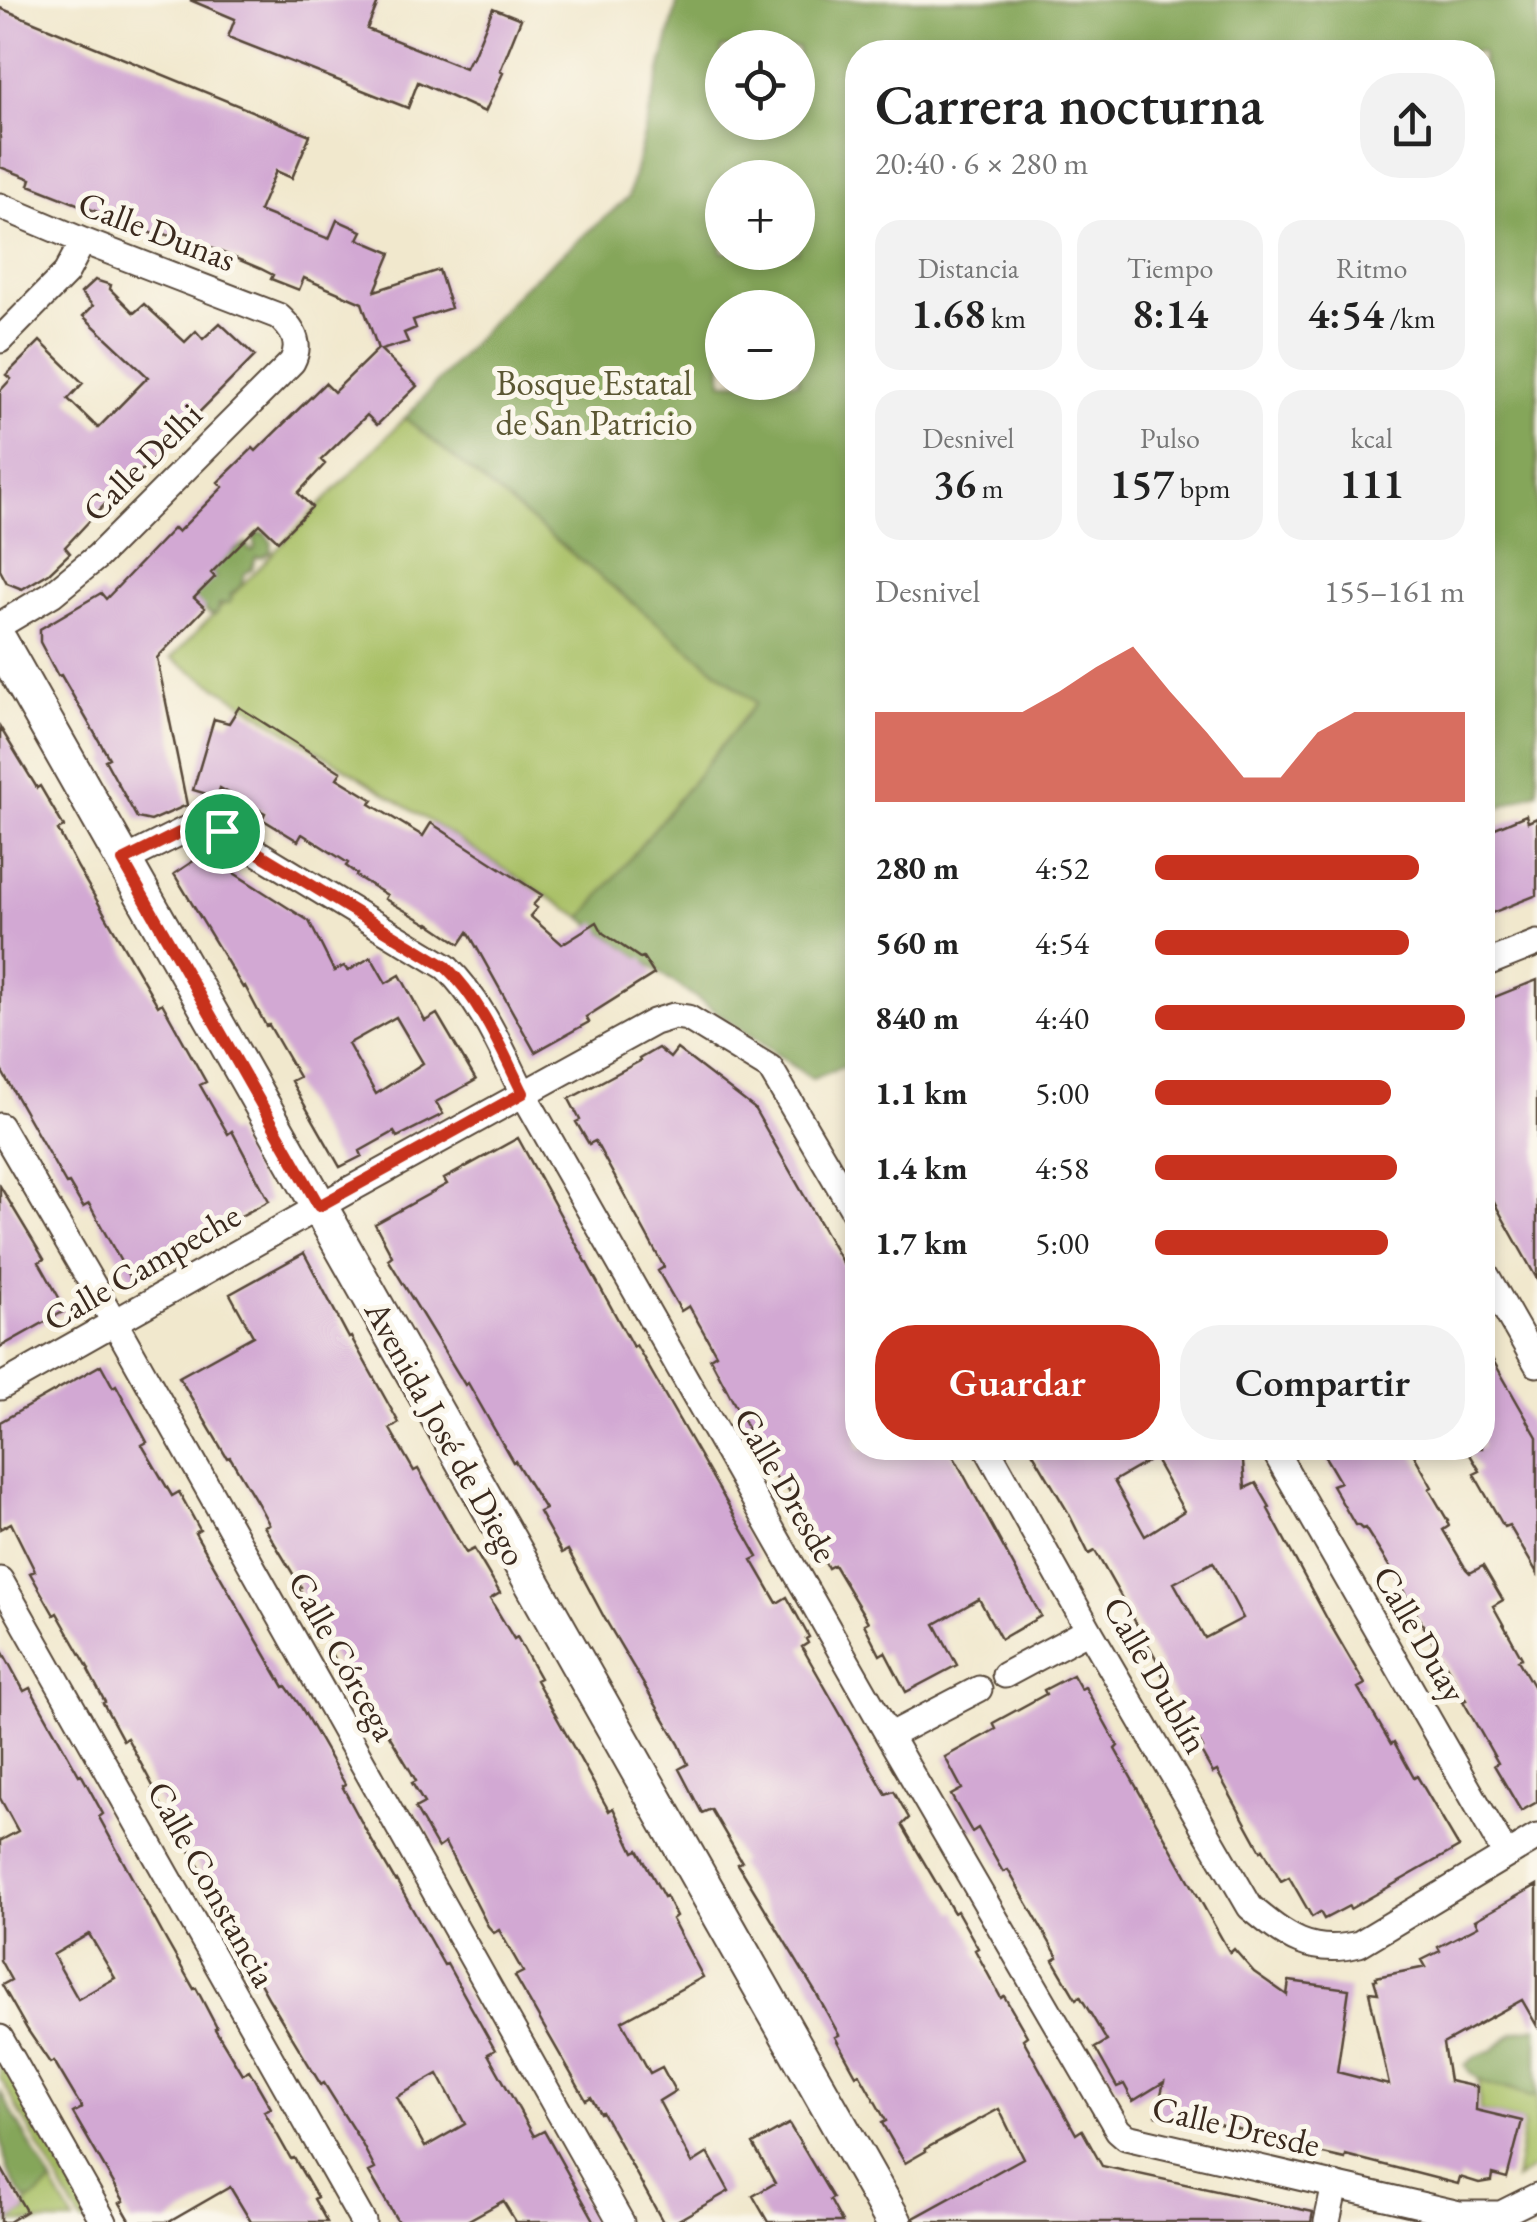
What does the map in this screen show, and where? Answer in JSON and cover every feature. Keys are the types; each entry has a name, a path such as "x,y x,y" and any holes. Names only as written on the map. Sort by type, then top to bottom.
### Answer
{"main road":[{"name":"Avenida José de Diego","path":"0,642 894,2222"}],"street":[{"name":"Calle Dunas","path":"0,206 278,316 287,324"},
{"path":"0,340 66,273 83,241"},
{"name":"Calle Delhi","path":"0,625 52,594 96,556 292,362 297,346 287,324"},
{"name":"Calle Dresde","path":"123,861 185,830 196,827 222,831 446,967 465,985 889,1736 1118,2130 1126,2137 1335,2185 1327,2222"},
{"path":"1495,960 1537,943"},
{"path":"319,1206 654,1022 674,1016 688,1018 770,1068 845,1195"},
{"name":"Calle Córcega","path":"0,1126 116,1323 622,2222"},
{"name":"Calle Campeche","path":"0,1388 319,1206"},
{"path":"1495,1291 1537,1364"},
{"name":"Calle Dublín","path":"994,1460 1250,1908 1276,1929 1296,1941 1321,1948 1359,1944 1506,1855"},
{"name":"Calle Duay","path":"1279,1460 1506,1855"},
{"name":"Calle Constancia","path":"0,1580 363,2222"},
{"path":"1006,1675 1089,1630"},
{"path":"889,1736 979,1688"},
{"path":"1506,1855 1537,1838"},
{"path":"0,2038 104,2222"},
{"path":"1335,2185 1459,2214 1500,2214 1537,2196"}],"green space":[{"name":"Bosque Estatal de San Patricio","path":"678,0 1537,0 1537,792 1495,809 1495,40 845,40 845,1066 812,1079 582,918 756,703 405,418 522,288 628,198"},
{"path":"405,418 756,703 582,918 171,658"},
{"path":"265,533 272,543 271,552 256,557 241,586 230,595 232,599 219,604 215,615 208,613 173,577 215,577 201,562 247,543 253,551 253,538"},
{"path":"1537,2027 1537,2096 1483,2082 1465,2065 1493,2050 1514,2032"},
{"path":"0,2059 91,2222 81,2222 0,2077"},
{"path":"1478,2081 1537,2096 1537,2167 1515,2180 1524,2125 1480,2111"},
{"path":"0,2091 52,2183 27,2201 7,2165 1,2137"},
{"path":"52,2183 74,2222 8,2222 26,2211 27,2201"}],"building":[{"path":"190,0 379,0 367,29 465,68 493,8 521,19 485,112 418,82 408,108 228,37 235,19"},
{"path":"0,8 310,135 292,178 276,171 259,211 329,239 337,220 362,231 358,239 391,253 375,291 439,270 451,308 413,320 416,328 404,333 408,342 381,350 417,386 377,425 367,415 321,460 325,464 298,493 312,507 278,541 260,524 211,573 215,577 194,598 205,608 157,658 187,805 151,821 137,818 105,760 109,758 40,642 40,629 101,593 106,599 174,528 178,532 223,487 218,482 253,448 256,451 325,383 334,392 378,349 362,303 304,278 299,290 202,244 200,248 160,232 158,236 29,185 31,179 0,167"},
{"path":"95,280 111,285 110,289 134,313 144,304 185,342 196,331 203,339 220,323 255,356 125,487 128,490 114,505 109,500 65,547 70,553 49,573 22,589 7,583 0,570 0,391 11,379 6,375 40,341 83,383 68,399 98,428 148,377 83,316 93,306 81,293"},
{"path":"239,707 341,772 337,778 373,800 370,804 423,836 431,823 542,895 530,916 562,944 597,922 603,933 643,957 654,974 586,1017 589,1022 535,1052 468,932 460,944 385,899 387,895 356,876 346,866 348,863 302,834 298,841 262,819 265,813 220,788 217,797 193,790 214,719 229,723"},
{"path":"0,727 64,827 58,830 78,868 158,1006 162,1003 206,1082 200,1085 228,1134 232,1131 269,1201 171,1253 174,1257 131,1280 89,1204 83,1207 69,1183 66,1184 0,1068"},
{"path":"1526,815 1528,822 1537,818 1537,895 1495,912 1495,828"},
{"path":"204,854 309,921 334,971 344,966 348,971 371,957 386,983 400,975 425,1021 437,1014 476,1080 436,1102 443,1114 397,1137 394,1132 340,1167 291,1081 299,1077 174,874","holes":["396,1017 423,1063 376,1094 348,1044"]},
{"path":"1537,980 1537,1279 1495,1204 1495,997"},
{"path":"658,1048 670,1058 677,1049 754,1108 845,1267 845,1460 956,1460 1041,1616 1001,1639 979,1599 935,1624 957,1665 906,1692 885,1652 880,1655 864,1624 868,1622 834,1565 828,1568 784,1482 780,1484 754,1441 710,1358 716,1354 689,1306 681,1311 658,1271 664,1267 595,1141 589,1144 576,1122 580,1120 569,1099"},
{"path":"518,1138 633,1347 636,1345 758,1557 752,1560 777,1603 787,1597 809,1637 802,1647 886,1794 894,1791 909,1818 902,1825 978,1948 975,1950 1027,2036 1023,2039 1076,2134 1082,2130 1102,2166 1313,2212 1311,2222 915,2222 914,2218 1023,2158 999,2109 905,2163 882,2123 886,2121 835,2037 839,2035 816,1993 738,1864 742,1862 711,1809 702,1813 679,1769 688,1764 679,1744 568,1550 562,1553 539,1512 545,1509 388,1259 392,1256 375,1224 447,1184 444,1179"},
{"path":"0,1186 44,1259 39,1262 66,1310 0,1347"},
{"path":"304,1253 399,1423 390,1429 466,1553 474,1549 500,1593 490,1599 514,1639 517,1637 540,1678 536,1680 609,1811 613,1808 634,1852 638,1850 666,1896 676,1916 672,1919 703,1977 622,2021 650,2073 662,2067 675,2091 659,2101 692,2163 708,2153 729,2191 675,2222 663,2222 602,2112 591,2097 586,2100 515,1976 523,1972 499,1930 494,1933 488,1926 445,1843 438,1848 415,1808 424,1803 412,1783 416,1781 410,1770 353,1675 346,1679 327,1647 330,1645 301,1587 264,1526 269,1524 257,1502 179,1377 253,1336 230,1294"},
{"path":"1495,1364 1537,1437 1537,1573 1509,1525 1504,1527 1474,1474 1480,1471 1473,1460 1495,1460"},
{"path":"101,1365 113,1387 116,1385 147,1442 142,1445 172,1496 179,1492 200,1530 195,1533 284,1687 301,1707 345,1784 342,1786 369,1836 495,2050 488,2054 534,2136 544,2131 595,2222 516,2222 503,2201 465,2222 398,2222 369,2172 375,2169 361,2142 269,1999 127,1738 123,1740 89,1669 30,1573 35,1571 11,1523 0,1529 0,1422","holes":["438,2074 465,2124 425,2147 397,2097"]},
{"path":"1037,1460 1151,1460 1114,1481 1145,1536 1184,1511 1155,1460 1243,1460 1245,1488 1256,1483 1365,1684 1358,1688 1459,1847 1350,1909 1349,1906 1324,1919 1320,1912 1312,1917 1289,1877 1281,1881 1217,1771 1213,1773 1162,1669 1095,1551 1089,1554","holes":["1213,1562 1243,1618 1205,1638 1174,1583"]},
{"path":"1327,1460 1417,1460 1448,1521 1449,1526 1443,1530 1466,1569 1470,1573 1483,1566 1503,1600 1493,1606 1537,1693 1537,1802 1521,1811 1494,1765 1498,1763 1463,1701 1466,1700 1389,1566 1365,1528 1355,1525 1332,1485 1340,1482"},
{"path":"0,1647 24,1691 30,1688 81,1774 103,1814 99,1817 196,1988 215,2029 242,2074 249,2070 271,2108 264,2111 317,2197 314,2199 327,2222 251,2222 230,2187 169,2222 131,2222 120,2203 124,2201 73,2113 82,2108 54,2061 50,2063 27,2029 2,1985 11,1980 0,1960 0,1841 18,1831 0,1798","holes":["89,1934 115,1978 78,1999 53,1955"]},
{"path":"1073,1675 1081,1689 1085,1687 1118,1746 1115,1749 1230,1953 1234,1949 1254,1972 1287,1995 1289,1981 1349,1989 1337,2072 1389,2085 1369,1992 1378,1993 1376,1977 1426,1967 1422,1960 1440,1951 1438,1947 1478,1926 1475,1920 1537,1885 1537,2026 1522,2000 1443,2044 1449,2081 1477,2087 1476,2110 1522,2121 1507,2178 1492,2174 1491,2181 1479,2183 1460,2177 1458,2184 1346,2155 1345,2159 1301,2149 1302,2145 1207,2121 1206,2127 1156,2115 1164,2082 1133,2101 1124,2084 1117,2087 1095,2048 1107,2041 1053,1960 1058,1957 1008,1870 1003,1872 978,1828 972,1832 951,1795 962,1789 945,1757 996,1729 993,1723"},
{"path":"789,2124 833,2198 830,2200 842,2222 768,2222 753,2196 775,2183 753,2144"},
{"path":"0,2166 26,2211 8,2222 0,2222"}],"route":[{"path":"196,827 222,831 446,967 465,985 523,1093 319,1206 123,861 185,830 196,827"}]}
